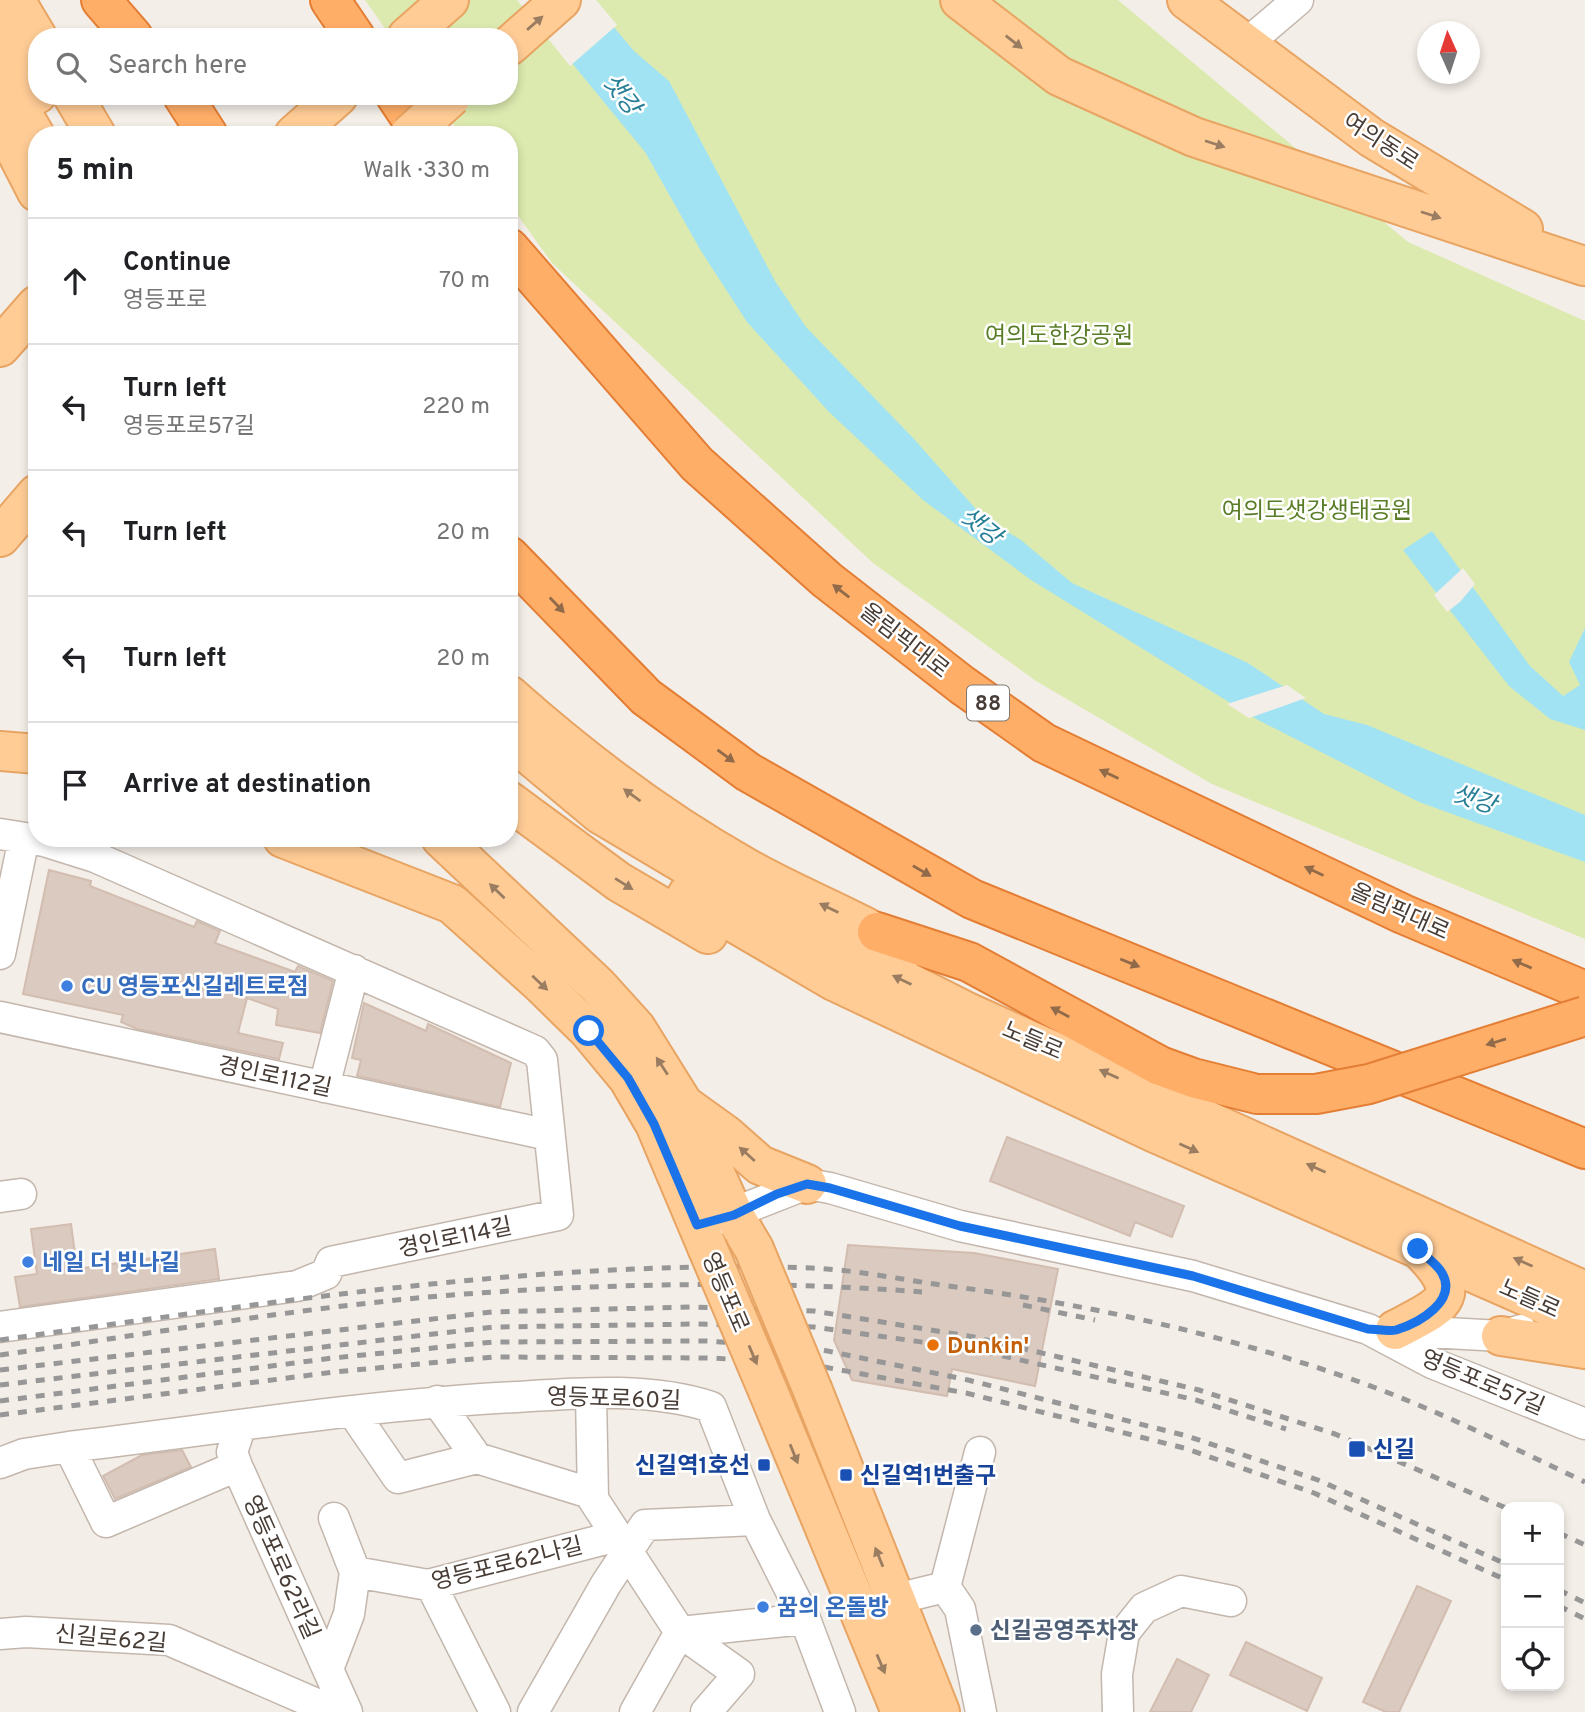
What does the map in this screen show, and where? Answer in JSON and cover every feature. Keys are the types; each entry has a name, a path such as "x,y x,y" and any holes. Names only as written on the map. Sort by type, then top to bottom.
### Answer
{"highway":[{"path":"101,0 125,28"},
{"path":"126,0 143,28"},
{"path":"330,0 349,28"},
{"path":"189,105 202,126"},
{"path":"402,105 416,126"},
{"name":"올림픽대로","path":"518,258 697,464 827,580 962,685 1044,743 1404,914 1585,990"},
{"path":"518,565 646,697 748,772 972,899 1585,1149"},
{"path":"877,932 969,962 1160,1066 1193,1078 1257,1094 1317,1094 1369,1084 1585,1016"}],"main road":[{"path":"15,0 32,28"},
{"path":"417,28 449,0"},
{"path":"518,38 561,0"},
{"path":"960,0 1059,76 1194,137 1585,266"},
{"name":"여의동로","path":"1187,0 1371,138 1585,266"},
{"path":"0,31 28,79"},
{"path":"0,75 29,126"},
{"path":"43,105 55,126"},
{"path":"78,105 91,126"},
{"path":"304,126 328,105"},
{"path":"419,126 442,105"},
{"path":"0,120 28,174"},
{"path":"0,346 20,313"},
{"path":"0,356 20,313"},
{"path":"0,537 28,504"},
{"path":"518,703 635,798 745,867 877,932 1052,1048"},
{"name":"노들로","path":"518,746 600,814 743,899 967,1012 1052,1048 1581,1309"},
{"path":"0,751 28,753"},
{"name":"노들로","path":"518,780 572,822 737,928 834,981 1153,1132 1418,1249 1581,1309"},
{"path":"518,808 619,882 738,951 908,1036 1153,1132"},
{"name":"영등포로","path":"306,847 453,904 581,1023 628,1078 654,1124 901,1712"},
{"path":"450,847 636,1028 665,1069 684,1104 734,1215"},
{"path":"453,904 564,955"},
{"path":"684,1104 726,1135 760,1165 807,1184"},
{"name":"영등포로","path":"734,1215 754,1249 813,1391 940,1712"},
{"path":"1382,1330 1432,1311 1443,1300 1447,1288 1442,1272 1418,1249"},
{"path":"1501,1336 1585,1349"}],"street":[{"path":"1245,45 1298,0"},
{"path":"0,954 12,836"},
{"name":"경인로114길","path":"0,1327 297,1286 326,1274 331,1262 558,1215 542,1060 535,1051 95,857 55,847"},
{"path":"324,1087 354,970"},
{"name":"경인로112길","path":"0,1017 549,1135"},
{"path":"702,1236 734,1215 777,1194 807,1184"},
{"name":"영등포로57길","path":"807,1184 830,1188 960,1226 1193,1276 1382,1330 1432,1363 1585,1424"},
{"path":"1382,1330 1501,1336 1581,1309"},
{"name":"영등포로60길","path":"0,1463 24,1454 69,1447 437,1401 591,1394 681,1397 711,1407 755,1520 805,1619 840,1712"},
{"name":"영등포로62나길","path":"591,1394 593,1499 680,1632"},
{"path":"437,1401 477,1458"},
{"path":"352,1411 398,1478 477,1458 593,1494"},
{"name":"영등포로62라길","path":"241,1426 232,1452 237,1466 347,1712"},
{"name":"영등포로62라길","path":"69,1447 106,1522 237,1466"},
{"path":"980,1452 945,1587 960,1609 981,1712"},
{"name":"영등포로62라길","path":"328,1669 349,1614 355,1572 334,1518"},
{"path":"533,1712 606,1584 622,1544 645,1525 755,1520"},
{"name":"영등포로62나길","path":"355,1572 431,1585 622,1544"},
{"path":"431,1585 495,1712"},
{"path":"896,1599 945,1587"},
{"path":"1118,1712 1117,1674 1124,1633 1144,1608 1181,1591 1231,1601"},
{"path":"680,1632 805,1619"},
{"name":"신길로62길","path":"0,1634 26,1632 169,1640 335,1712"},
{"path":"635,1712 680,1632"},
{"path":"680,1632 739,1674 706,1712"}],"green space":[{"name":"여의도한강공원","path":"365,0 1118,0 1408,242 1585,321 1585,939 1212,784 1036,681 873,563 552,263 518,216 518,126 455,126 439,105 518,105 518,28 385,28"}],"water":[{"name":"샛강","path":"520,0 591,0 634,51 669,81 775,281 806,327 914,439 983,517 1021,540 1072,583 1248,663 1324,714 1367,725 1585,815 1585,862 1419,802 1258,720 1031,580 923,500 829,412 747,322 701,251 645,152"},
{"path":"1432,531 1530,666 1563,696 1580,685 1569,662 1585,628 1585,730 1550,719 1509,686 1403,550"}],"pier":[{"path":"517,0 596,0 617,25 570,66"},
{"path":"1463,568 1475,584 1460,602 1447,612 1434,595"},
{"path":"1287,685 1306,698 1249,718 1227,704"}],"building":[{"path":"49,870 91,881 90,886 194,927 197,921 220,931 215,943 295,972 298,966 333,981 320,1033 276,1025 278,1009 247,998 238,1033 283,1043 279,1059 137,1029 121,1022 123,1015 23,994"},
{"path":"364,1003 426,1031 428,1024 511,1063 500,1107 357,1076 361,1060 352,1058"},
{"path":"1007,1137 1184,1206 1172,1237 1135,1222 1130,1236 990,1181"},
{"path":"71,1224 77,1269 215,1249 219,1279 20,1307 15,1277 37,1274 31,1229"},
{"path":"848,1245 974,1253 1058,1269 1035,1386 952,1369 947,1396 852,1380 834,1340"},
{"path":"182,1450 191,1467 115,1499 103,1476 142,1455"},
{"path":"1417,1586 1451,1601 1399,1712 1386,1712 1363,1702"},
{"path":"1246,1642 1322,1678 1307,1711 1230,1675"},
{"path":"1177,1659 1209,1675 1191,1712 1150,1712"}],"tunnel":[{"path":"7,309 28,330"}],"railway":[{"path":"0,1340 303,1299 506,1277 710,1267 828,1269 1046,1301 1150,1322 1253,1348 1354,1380 1413,1403 1585,1482"},
{"path":"0,1355 309,1310 494,1292 708,1285 815,1286 922,1292"},
{"path":"1023,1305 1095,1320"},
{"path":"0,1370 492,1312 691,1307 814,1311 974,1337 1199,1390 1335,1434 1501,1506"},
{"path":"0,1385 493,1327 698,1324 814,1327 972,1349 1196,1400 1286,1429"},
{"path":"0,1401 333,1358 493,1342 706,1341 813,1348 968,1380 1187,1436 1318,1480 1501,1562"},
{"path":"0,1415 334,1372 494,1357 713,1358 813,1365 966,1393 1184,1448 1314,1493 1501,1578"},
{"path":"1564,1535 1585,1545"},
{"path":"1564,1592 1585,1603"},
{"path":"1564,1608 1585,1619"}],"place":[{"name":"CU 영등포신길레트로점","path":"67,986"},
{"name":"네일 더 빛나길","path":"28,1262"},
{"name":"Dunkin'","path":"933,1345"},
{"name":"신길","path":"1357,1449"},
{"name":"신길역1호선","path":"764,1465"},
{"name":"신길역1번출구","path":"846,1475"},
{"name":"꿈의 온돌방","path":"763,1607"},
{"name":"신길공영주차장","path":"976,1630"}],"route":[{"path":"589,1031 628,1078 654,1124 697,1225 734,1215 777,1194 807,1184 830,1188 960,1226 1193,1276 1368,1329 1395,1330 1432,1311 1443,1300 1447,1288 1442,1272 1418,1249"}],"park label":[{"name":"여의도샛강생태공원","path":"1317,510"}]}
